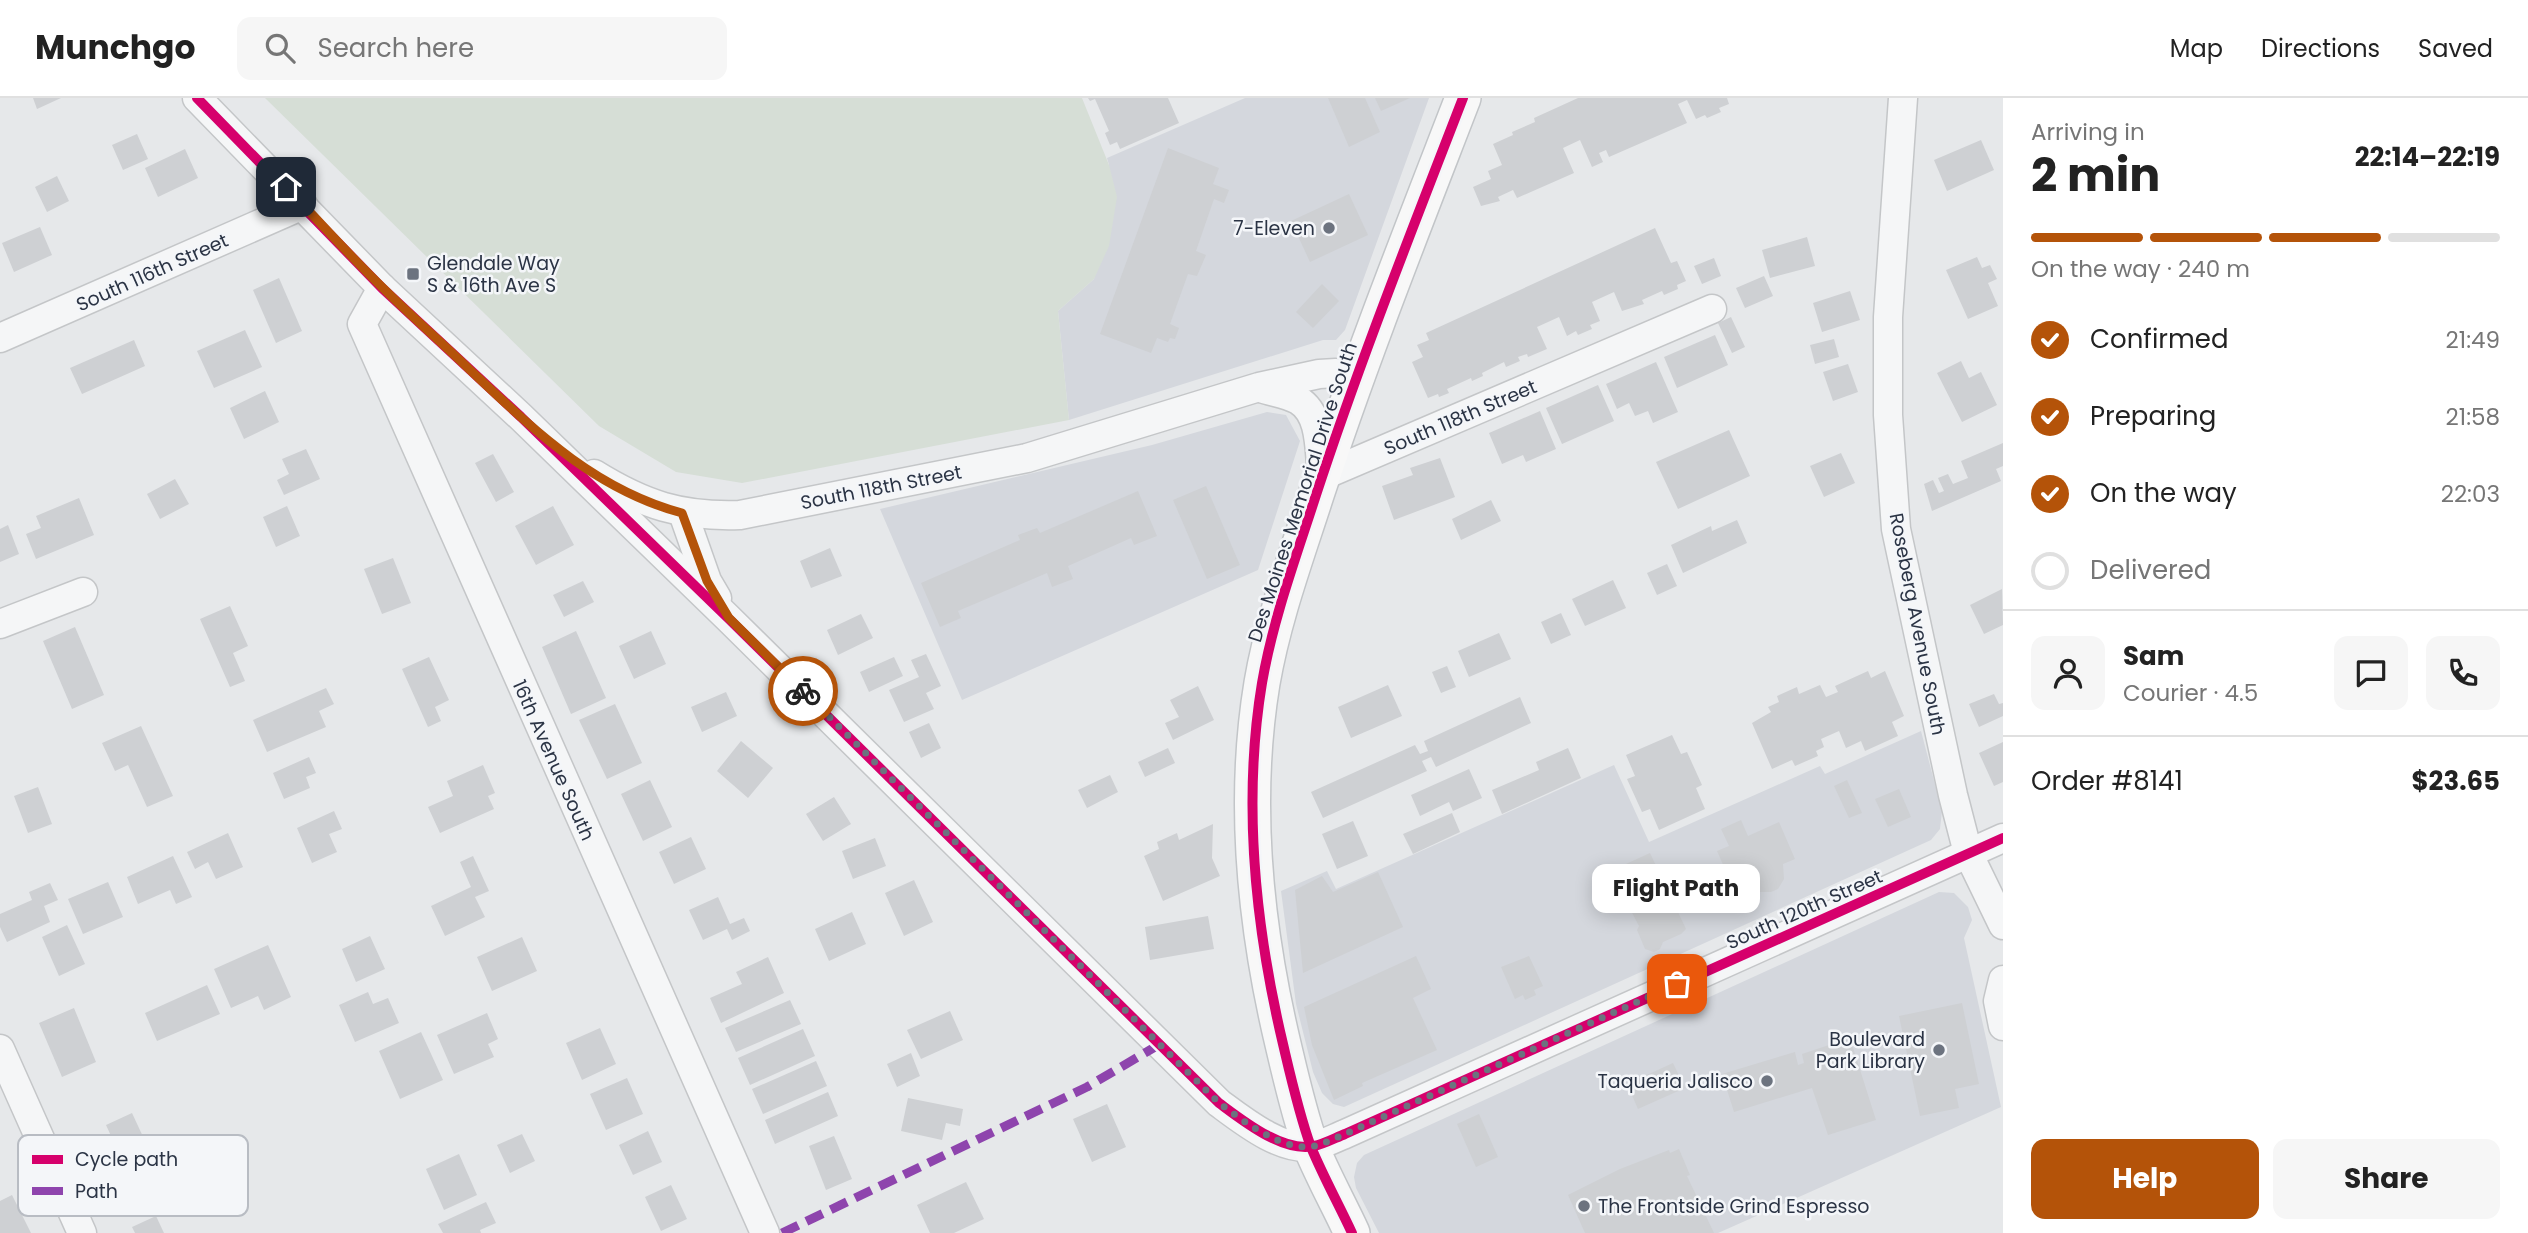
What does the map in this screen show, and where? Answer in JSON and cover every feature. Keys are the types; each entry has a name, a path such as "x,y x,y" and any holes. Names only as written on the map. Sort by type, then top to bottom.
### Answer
{"main road":[{"name":"Des Moines Memorial Drive South","path":"1352,1233 1311,1147 1267,976 1256,907 1253,802 1255,742 1262,683 1277,616 1322,476 1355,377 1463,98"}],"street":[{"path":"197,98 382,288 521,417 729,618 1219,1103 1246,1123 1289,1145 1311,1147"},
{"name":"Roseberg Avenue South","path":"1903,98 1888,317 1888,415 1896,529 1968,853 2003,925"},
{"name":"South 116th Street","path":"0,338 303,205"},
{"name":"16th Avenue South","path":"382,288 362,324 765,1233"},
{"name":"South 118th Street","path":"1322,476 1712,309"},
{"name":"South 118th Street","path":"521,417 580,467 618,489 682,513 727,515 765,511 1027,458 1259,387 1319,374 1336,373 1355,377"},
{"path":"1259,387 1297,400 1311,412 1317,432 1322,476"},
{"path":"682,513 707,581 729,618"},
{"path":"0,624 83,592"},
{"name":"South 120th Street","path":"1311,1147 2003,838"},
{"path":"2003,980 1998,1001 2003,1026"},
{"path":"0,1049 38,1135"},
{"path":"74,1216 82,1233"}],"shaded area":[{"path":"265,98 1082,98 1109,165 1117,197 1109,246 1094,279 1058,311 1069,420 742,483 676,472 599,426"},
{"path":"1245,98 1429,98 1345,330 1336,340 1323,340 1069,420 1058,311 1094,279 1109,165 1107,158"},
{"path":"1267,412 1286,415 1300,441 1258,570 962,700 880,509 1152,445"},
{"path":"1921,731 1942,811 1940,829 1931,840 1344,1107 1333,1104 1322,1093 1313,1072 1296,1004 1281,891 1327,871 1336,889 1614,765 1649,842 1820,766 1825,774"},
{"path":"1939,892 1954,893 1968,907 1972,920 1964,938 2001,1107 1718,1233 1379,1233 1356,1188 1354,1177 1357,1163 1364,1155"}],"building":[{"path":"33,98 61,98 37,109"},
{"path":"1088,98 1168,98 1179,123 1120,149 1117,142 1110,145 1105,133 1109,131 1095,99 1090,101"},
{"path":"1328,98 1365,98 1380,132 1349,147"},
{"path":"1375,98 1410,98 1381,111"},
{"path":"1578,98 1727,98 1729,104 1719,108 1721,112 1696,119 1687,100 1678,104 1687,123 1609,157 1606,150 1599,153 1603,162 1592,167 1580,140 1563,148 1574,173 1517,198 1513,190 1498,197 1500,201 1481,206 1473,187 1491,179 1488,171 1502,165 1493,144 1535,122 1534,118"},
{"path":"137,134 148,159 123,170 112,145"},
{"path":"1981,140 1994,170 1947,191 1934,160"},
{"path":"1168,148 1219,168 1213,184 1229,190 1224,203 1214,199 1196,251 1206,255 1197,276 1188,274 1170,324 1179,328 1175,339 1170,338 1168,342 1157,338 1151,353 1100,334"},
{"path":"185,149 198,178 158,197 145,168"},
{"path":"57,176 69,201 47,212 35,187"},
{"name":"7-Eleven","path":"1349,194 1368,235 1310,262 1291,221"},
{"path":"40,227 52,255 14,272 2,243"},
{"path":"1655,228 1671,263 1677,261 1686,281 1677,285 1678,289 1664,295 1662,291 1642,300 1644,304 1622,311 1614,292 1592,302 1600,321 1590,325 1592,329 1578,335 1576,331 1567,336 1559,317 1537,327 1547,349 1528,357 1527,354 1518,357 1520,361 1506,367 1504,362 1482,373 1483,376 1472,381 1471,378 1447,389 1449,393 1428,398 1412,362 1423,357 1417,345 1429,340 1426,333"},
{"path":"1807,237 1815,266 1770,278 1762,250"},
{"path":"1977,257 1982,268 1990,265 1997,279 1988,283 1998,306 1968,319 1946,270"},
{"path":"1714,258 1721,276 1702,284 1694,266"},
{"path":"1764,276 1773,296 1745,308 1736,288"},
{"path":"279,278 302,331 276,343 253,290"},
{"path":"1322,284 1339,301 1313,328 1296,312"},
{"path":"1850,291 1860,320 1822,332 1813,303"},
{"path":"1731,317 1745,347 1732,353 1718,323"},
{"path":"245,330 262,367 214,388 197,351"},
{"path":"1715,335 1728,365 1677,388 1664,357"},
{"path":"1834,339 1839,357 1815,364 1810,345"},
{"path":"134,340 145,366 82,394 70,368"},
{"path":"1961,361 1969,378 1981,372 1997,405 1962,422 1937,373"},
{"path":"1656,362 1678,412 1653,423 1648,411 1635,416 1629,403 1617,409 1606,384"},
{"path":"1848,364 1858,392 1833,401 1823,372"},
{"path":"1598,385 1614,421 1562,444 1546,408"},
{"path":"265,391 279,422 244,439 230,408"},
{"path":"1540,411 1556,449 1526,462 1523,455 1502,464 1489,433"},
{"path":"1729,430 1750,476 1678,509 1656,462"},
{"path":"2003,443 2003,466 1996,469 2001,481 1932,511 1924,484 1933,480 1939,493 1944,491 1938,478 1948,474 1953,484 1968,478 1961,461"},
{"path":"306,449 320,479 284,495 277,480 289,474 282,459"},
{"path":"1841,453 1855,483 1824,497 1810,466"},
{"path":"493,454 514,492 496,502 475,463"},
{"path":"1440,458 1455,497 1394,520 1382,486 1413,475 1410,468"},
{"path":"175,479 189,504 160,519 147,494"},
{"path":"1206,486 1240,565 1207,579 1173,500"},
{"path":"1138,491 1157,536 1134,545 1131,538 1068,566 1073,579 1052,587 1047,573 958,611 961,618 940,627 921,583 1020,540 1018,535 1037,528 1040,533"},
{"path":"79,498 94,535 36,559 26,534 41,528 36,516"},
{"path":"1491,500 1501,521 1461,540 1452,519"},
{"path":"287,506 300,536 276,547 263,517"},
{"path":"553,506 574,545 536,565 515,526"},
{"path":"1737,520 1747,543 1683,573 1671,545 1711,526 1712,531"},
{"path":"8,525 19,554 0,562 0,529"},
{"path":"830,548 842,576 811,588 800,561"},
{"path":"393,558 411,603 382,614 364,569"},
{"path":"1667,564 1677,586 1657,595 1647,573"},
{"path":"1613,580 1626,608 1585,626 1572,599"},
{"path":"583,581 594,602 564,617 553,595"},
{"path":"2002,589 2003,625 1984,634 1970,605"},
{"path":"230,606 248,646 233,653 245,681 230,687 200,619"},
{"path":"1561,613 1571,635 1551,644 1541,622"},
{"path":"861,614 873,638 838,655 827,630"},
{"path":"75,627 104,695 72,709 43,641"},
{"path":"576,631 606,698 571,714 542,647"},
{"path":"651,631 666,664 634,679 619,646"},
{"path":"1499,633 1511,659 1469,677 1458,651"},
{"path":"926,654 941,686 926,693 934,709 904,722 889,690 919,677 911,660"},
{"path":"429,657 449,700 435,707 441,721 428,727 402,669"},
{"path":"894,657 903,676 869,692 860,672"},
{"path":"1447,666 1456,687 1441,693 1432,672"},
{"path":"1868,671 1871,678 1885,671 1904,716 1892,722 1898,736 1865,751 1861,741 1846,748 1839,731 1821,739 1824,747 1816,751 1818,756 1795,766 1792,760 1772,769 1752,723 1771,712 1768,707 1779,702 1777,696 1797,687 1799,694 1820,685 1826,697 1838,692 1835,686"},
{"path":"1388,685 1402,716 1351,738 1338,707"},
{"path":"1198,686 1214,720 1173,740 1165,723 1179,717 1170,700"},
{"path":"326,688 334,704 319,711 326,727 267,752 253,720"},
{"path":"726,692 737,716 702,732 691,707"},
{"path":"1994,694 1999,704 2003,703 2003,716 1979,727 1969,704"},
{"path":"1520,697 1531,723 1436,767 1431,757 1422,761 1427,771 1323,818 1311,792 1415,745 1420,754 1428,751 1424,741"},
{"path":"615,704 642,763 607,779 579,720"},
{"path":"929,723 941,748 921,758 909,732"},
{"path":"141,726 173,796 147,807 128,765 115,771 102,743"},
{"path":"1672,735 1681,754 1687,752 1702,785 1696,788 1705,809 1659,830 1650,809 1642,812 1627,779 1635,776 1626,755"},
{"path":"741,741 773,768 748,798 717,771"},
{"path":"2003,742 2003,782 1994,786 1979,753"},
{"path":"1168,748 1175,763 1145,777 1138,762"},
{"path":"1568,748 1581,778 1502,814 1492,790 1539,770 1536,762"},
{"path":"309,757 316,773 306,777 310,788 284,799 273,773"},
{"path":"483,765 495,793 488,796 494,809 440,833 428,807 453,796 447,781"},
{"path":"1469,769 1482,798 1453,811 1449,802 1420,816 1411,795"},
{"path":"1110,775 1118,792 1087,808 1078,790"},
{"path":"650,780 672,827 643,841 621,794"},
{"path":"1847,780 1862,813 1849,818 1834,786"},
{"path":"38,787 52,824 28,833 14,796"},
{"path":"1899,789 1911,817 1888,827 1875,799"},
{"path":"834,797 851,824 823,841 806,814"},
{"path":"334,811 342,829 329,834 337,852 312,863 297,828"},
{"path":"1452,813 1460,832 1413,854 1403,834"},
{"path":"1741,820 1748,836 1779,822 1795,859 1783,864 1784,879 1778,889 1757,892 1746,881 1733,887 1717,851 1729,846 1721,829"},
{"path":"1353,821 1368,856 1337,869 1322,834"},
{"path":"1213,824 1212,858 1220,876 1163,901 1144,856 1159,849 1157,842 1177,833 1179,840"},
{"path":"228,833 243,867 216,879 208,862 195,869 187,852"},
{"path":"691,837 706,869 674,884 659,852"},
{"path":"875,838 886,866 853,879 842,851"},
{"path":"1650,853 1686,929 1663,942 1660,949 1654,952 1645,949 1637,930 1639,926 1619,888 1621,884 1615,869"},
{"path":"173,856 192,897 176,904 170,890 138,904 127,877"},
{"path":"473,856 489,891 475,897 485,917 445,936 431,906 471,887 460,862"},
{"path":"1378,872 1403,927 1303,973 1295,890 1322,876 1333,892"},
{"path":"914,880 933,922 904,936 885,893"},
{"path":"108,882 123,917 83,934 68,899"},
{"path":"50,883 58,900 44,906 50,922 7,942 0,927 0,914 32,900 29,892"},
{"path":"718,897 730,924 744,918 750,931 732,940 727,929 703,940 689,910"},
{"path":"852,912 866,944 829,961 815,929"},
{"path":"1208,916 1214,949 1150,960 1145,927"},
{"path":"67,925 85,964 59,976 42,937"},
{"path":"370,936 385,969 356,982 342,949"},
{"path":"522,937 537,971 492,991 477,957"},
{"path":"268,945 291,997 264,1010 258,996 231,1008 214,969"},
{"path":"1416,956 1431,989 1413,998 1437,1050 1362,1083 1363,1086 1334,1100 1312,1045 1304,1007"},
{"path":"1529,956 1543,986 1534,990 1536,995 1525,1000 1523,995 1515,999 1501,967"},
{"path":"768,957 784,993 721,1023 710,998 742,984 736,972"},
{"path":"207,985 220,1014 157,1041 145,1013"},
{"path":"368,992 373,1004 388,998 399,1023 355,1042 339,1005"},
{"path":"790,1000 801,1024 736,1052 725,1028"},
{"name":"Boulevard Park Library","path":"1962,1003 1979,1084 1955,1089 1959,1108 1920,1116 1899,1016"},
{"path":"74,1008 96,1062 62,1077 39,1023"},
{"path":"950,1011 963,1040 921,1059 907,1030"},
{"path":"487,1013 498,1039 488,1044 494,1057 454,1074 437,1035"},
{"path":"600,1028 616,1064 582,1080 566,1043"},
{"path":"803,1029 815,1056 750,1085 738,1058"},
{"path":"421,1032 443,1080 400,1099 379,1051"},
{"path":"1850,1038 1876,1120 1828,1135 1812,1088 1734,1112 1722,1074 1795,1052 1798,1065 1804,1063 1802,1054"},
{"path":"911,1053 920,1076 897,1087 887,1064"},
{"path":"816,1061 827,1086 763,1114 752,1089"},
{"path":"1673,1063 1685,1088 1638,1109 1627,1084"},
{"path":"627,1078 643,1114 606,1130 590,1094"},
{"path":"828,1092 838,1116 775,1144 765,1120"},
{"path":"908,1098 963,1109 960,1126 946,1123 942,1140 901,1131"},
{"path":"1107,1104 1126,1147 1092,1162 1073,1119"},
{"path":"132,1113 142,1135 111,1135 106,1125"},
{"path":"1479,1114 1498,1157 1476,1167 1457,1124"},
{"path":"648,1131 662,1162 633,1175 619,1145"},
{"path":"522,1134 535,1161 510,1173 497,1145"},
{"path":"834,1136 852,1179 826,1190 809,1146"},
{"path":"1679,1149 1690,1175 1687,1176 1714,1233 1585,1233 1568,1195 1620,1169 1669,1150 1670,1153"},
{"path":"459,1154 477,1195 444,1210 426,1169"},
{"path":"966,1182 984,1219 954,1233 930,1233 917,1205"},
{"path":"671,1185 687,1219 661,1231 645,1197"},
{"path":"12,1195 18,1207 18,1216 22,1216 31,1233 0,1233 0,1201"},
{"path":"486,1202 496,1223 480,1230 481,1233 443,1233 438,1224"},
{"path":"156,1216 164,1233 135,1233 132,1227"}],"marked path":[{"path":"782,1233 1087,1087 1160,1044"}],"cycle path":[{"path":"197,98 382,288 521,417 728,618 1219,1103 1276,1140 1302,1147 1330,1141 2003,838"},
{"path":"1352,1233 1311,1147 1292,1083 1273,1000 1254,865 1252,819 1256,728 1272,635 1301,542 1368,345 1463,98"}],"way so far":[{"path":"803,691 1219,1103 1246,1123 1289,1145 1311,1147 1345,1134 1677,984"}],"place":[{"name":"7-Eleven","path":"1329,228"},
{"name":"Glendale Way S & 16th Ave S","path":"413,274"},
{"name":"Flight Path","path":"1677,984"},
{"name":"Boulevard Park Library","path":"1939,1050"},
{"name":"Taqueria Jalisco","path":"1767,1081"},
{"name":"The Frontside Grind Espresso","path":"1584,1206"}],"route":[{"path":"286,187 382,288 521,417 580,467 618,489 682,513 707,581 729,618 803,691"}]}
